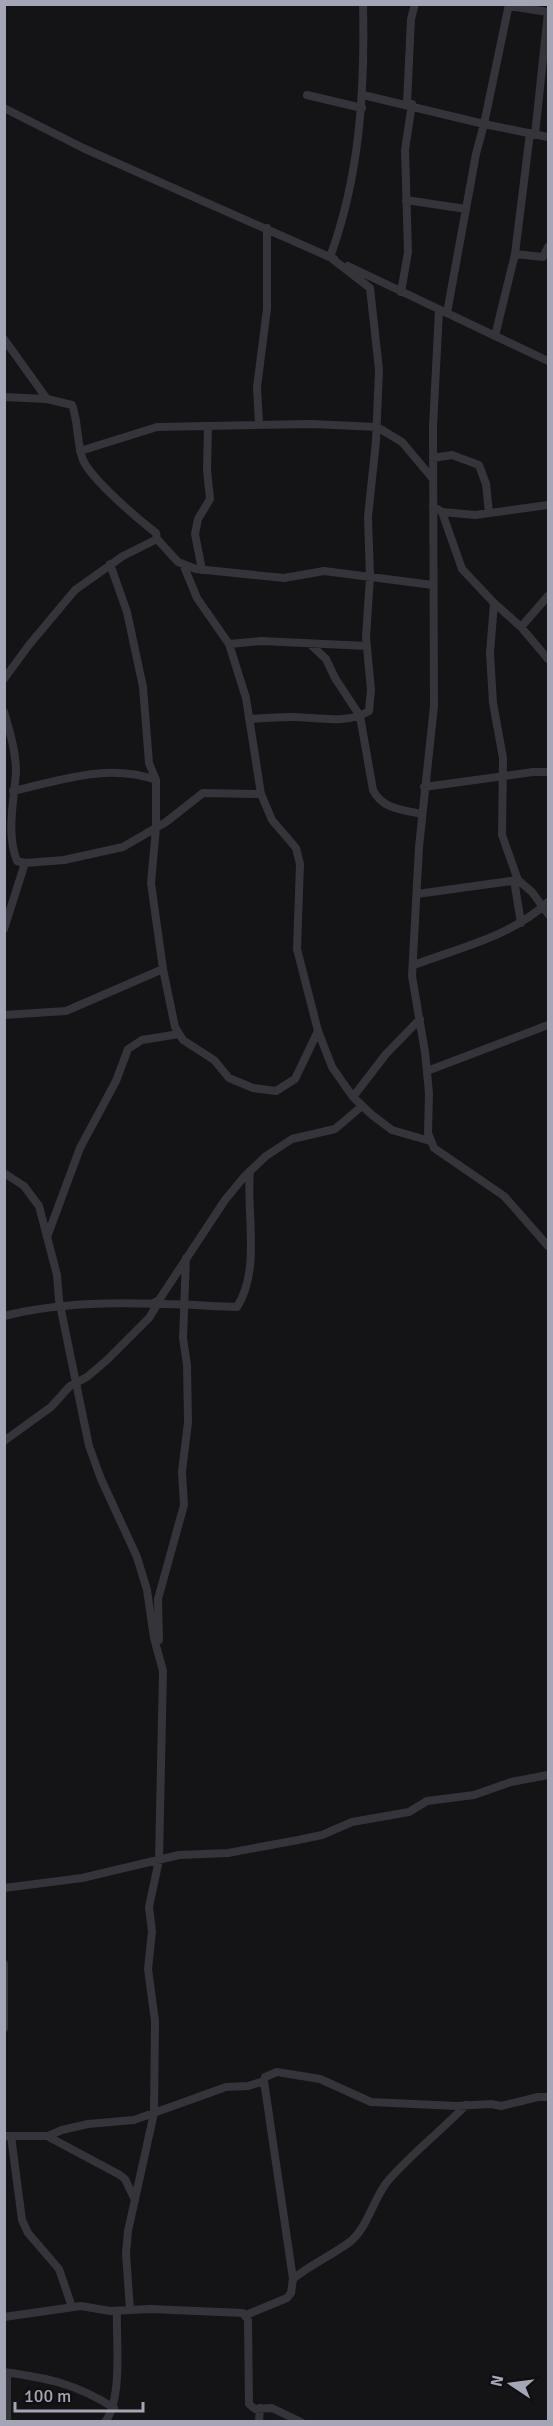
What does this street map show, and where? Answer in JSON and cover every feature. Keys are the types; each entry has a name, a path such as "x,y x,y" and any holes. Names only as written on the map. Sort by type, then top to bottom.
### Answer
{"street":[{"path":"330,257 345,218 362,108 363,4"},
{"path":"401,292 408,252 409,220 406,200 405,150 409,104 411,19 415,4"},
{"path":"430,1142 427,1071 412,976 424,787 434,705 433,458 443,311 509,5 548,12 515,254 495,336"},
{"path":"307,95 362,108"},
{"path":"363,95 549,137"},
{"path":"4,108 83,148 267,228 549,361"},
{"path":"406,200 466,209"},
{"path":"259,426 256,387 267,309 267,228"},
{"path":"515,254 543,257 549,247"},
{"path":"249,718 327,719 360,716 369,711 371,690 367,646 370,576 368,517 377,427 379,361 370,288 330,257"},
{"path":"4,339 47,399"},
{"path":"4,397 47,399 72,405 77,416 80,451 84,462 103,486 156,533 157,539 178,562 202,570 284,578 315,571 433,585"},
{"path":"80,451 157,427 312,424 377,427 402,442 433,479"},
{"path":"202,570 195,534 210,492 207,470 208,426"},
{"path":"433,458 452,455 479,465 486,484 489,513"},
{"path":"433,506 442,512 475,515 549,505"},
{"path":"442,512 462,569 476,581 494,603 521,627 549,659"},
{"path":"4,679 75,590 110,564 157,539"},
{"path":"110,564 133,637 146,704 149,763 156,780 156,828 151,883 163,969 175,1028 197,1051 214,1060 229,1078 254,1088 276,1091 295,1079 318,1031"},
{"path":"183,564 197,598 229,644 246,698 261,794 272,820 293,840 298,856 297,949 318,1031 332,1067 362,1106 392,1130 430,1142 446,1158 504,1196 549,1246"},
{"path":"521,627 549,596"},
{"path":"494,603 490,653 493,703 503,758 502,835 516,880 521,923"},
{"path":"229,644 261,641 367,646"},
{"path":"311,645 326,659 335,678 360,716 373,790 377,799 395,809 422,814"},
{"path":"4,712 14,748 16,770 8,807 12,849 17,861 25,863 64,860 123,847 156,828 203,793 261,794"},
{"path":"13,791 109,771 135,773 156,780"},
{"path":"424,787 533,772 549,772"},
{"path":"4,928 25,863"},
{"path":"414,964 493,938 547,907 516,880 417,894"},
{"path":"5,1018 66,1011 163,969"},
{"path":"353,1097 386,1054 420,1019"},
{"path":"427,1071 549,1025"},
{"path":"47,1237 80,1148 116,1081 128,1049 142,1040 179,1034"},
{"path":"4,1441 38,1418 76,1383 107,1360 149,1318 153,1305 159,1300 225,1200 266,1156 292,1140 335,1129 362,1106"},
{"path":"4,1316 61,1306 237,1307 243,1299 252,1226 248,1208 250,1171"},
{"path":"4,1173 35,1197 47,1237 89,1446 100,1479 137,1557 147,1590 163,1671 159,1860 148,1907 153,1931 148,1969 155,2021 152,2051 154,2113 126,2253 130,2310"},
{"path":"157,1649 159,1599 184,1505 182,1472 188,1422 183,1306 186,1258"},
{"path":"4,1887 82,1878 189,1854 247,1850 298,1840 322,1835 352,1822 409,1812 428,1801 474,1796 511,1782 549,1774"},
{"path":"4,1965 4,2028"},
{"path":"4,2317 72,2307 117,2311 200,2311 246,2315 287,2298 291,2294 293,2279 264,2081 265,2077 277,2072 321,2079 366,2102 507,2106 538,2097 549,2097"},
{"path":"72,2307 59,2269 28,2233 22,2220 8,2136 47,2136 62,2130 134,2120 226,2087 248,2086 264,2081"},
{"path":"293,2279 353,2238 387,2182 419,2148 437,2135 466,2105"},
{"path":"47,2136 120,2175 125,2179 135,2200"},
{"path":"105,2421 114,2408 117,2389 117,2311"},
{"path":"246,2315 249,2404 255,2409 272,2408 301,2421"},
{"path":"7,2421 6,2372 55,2379 92,2394 114,2408"},
{"path":"259,2421 260,2408"}]}
